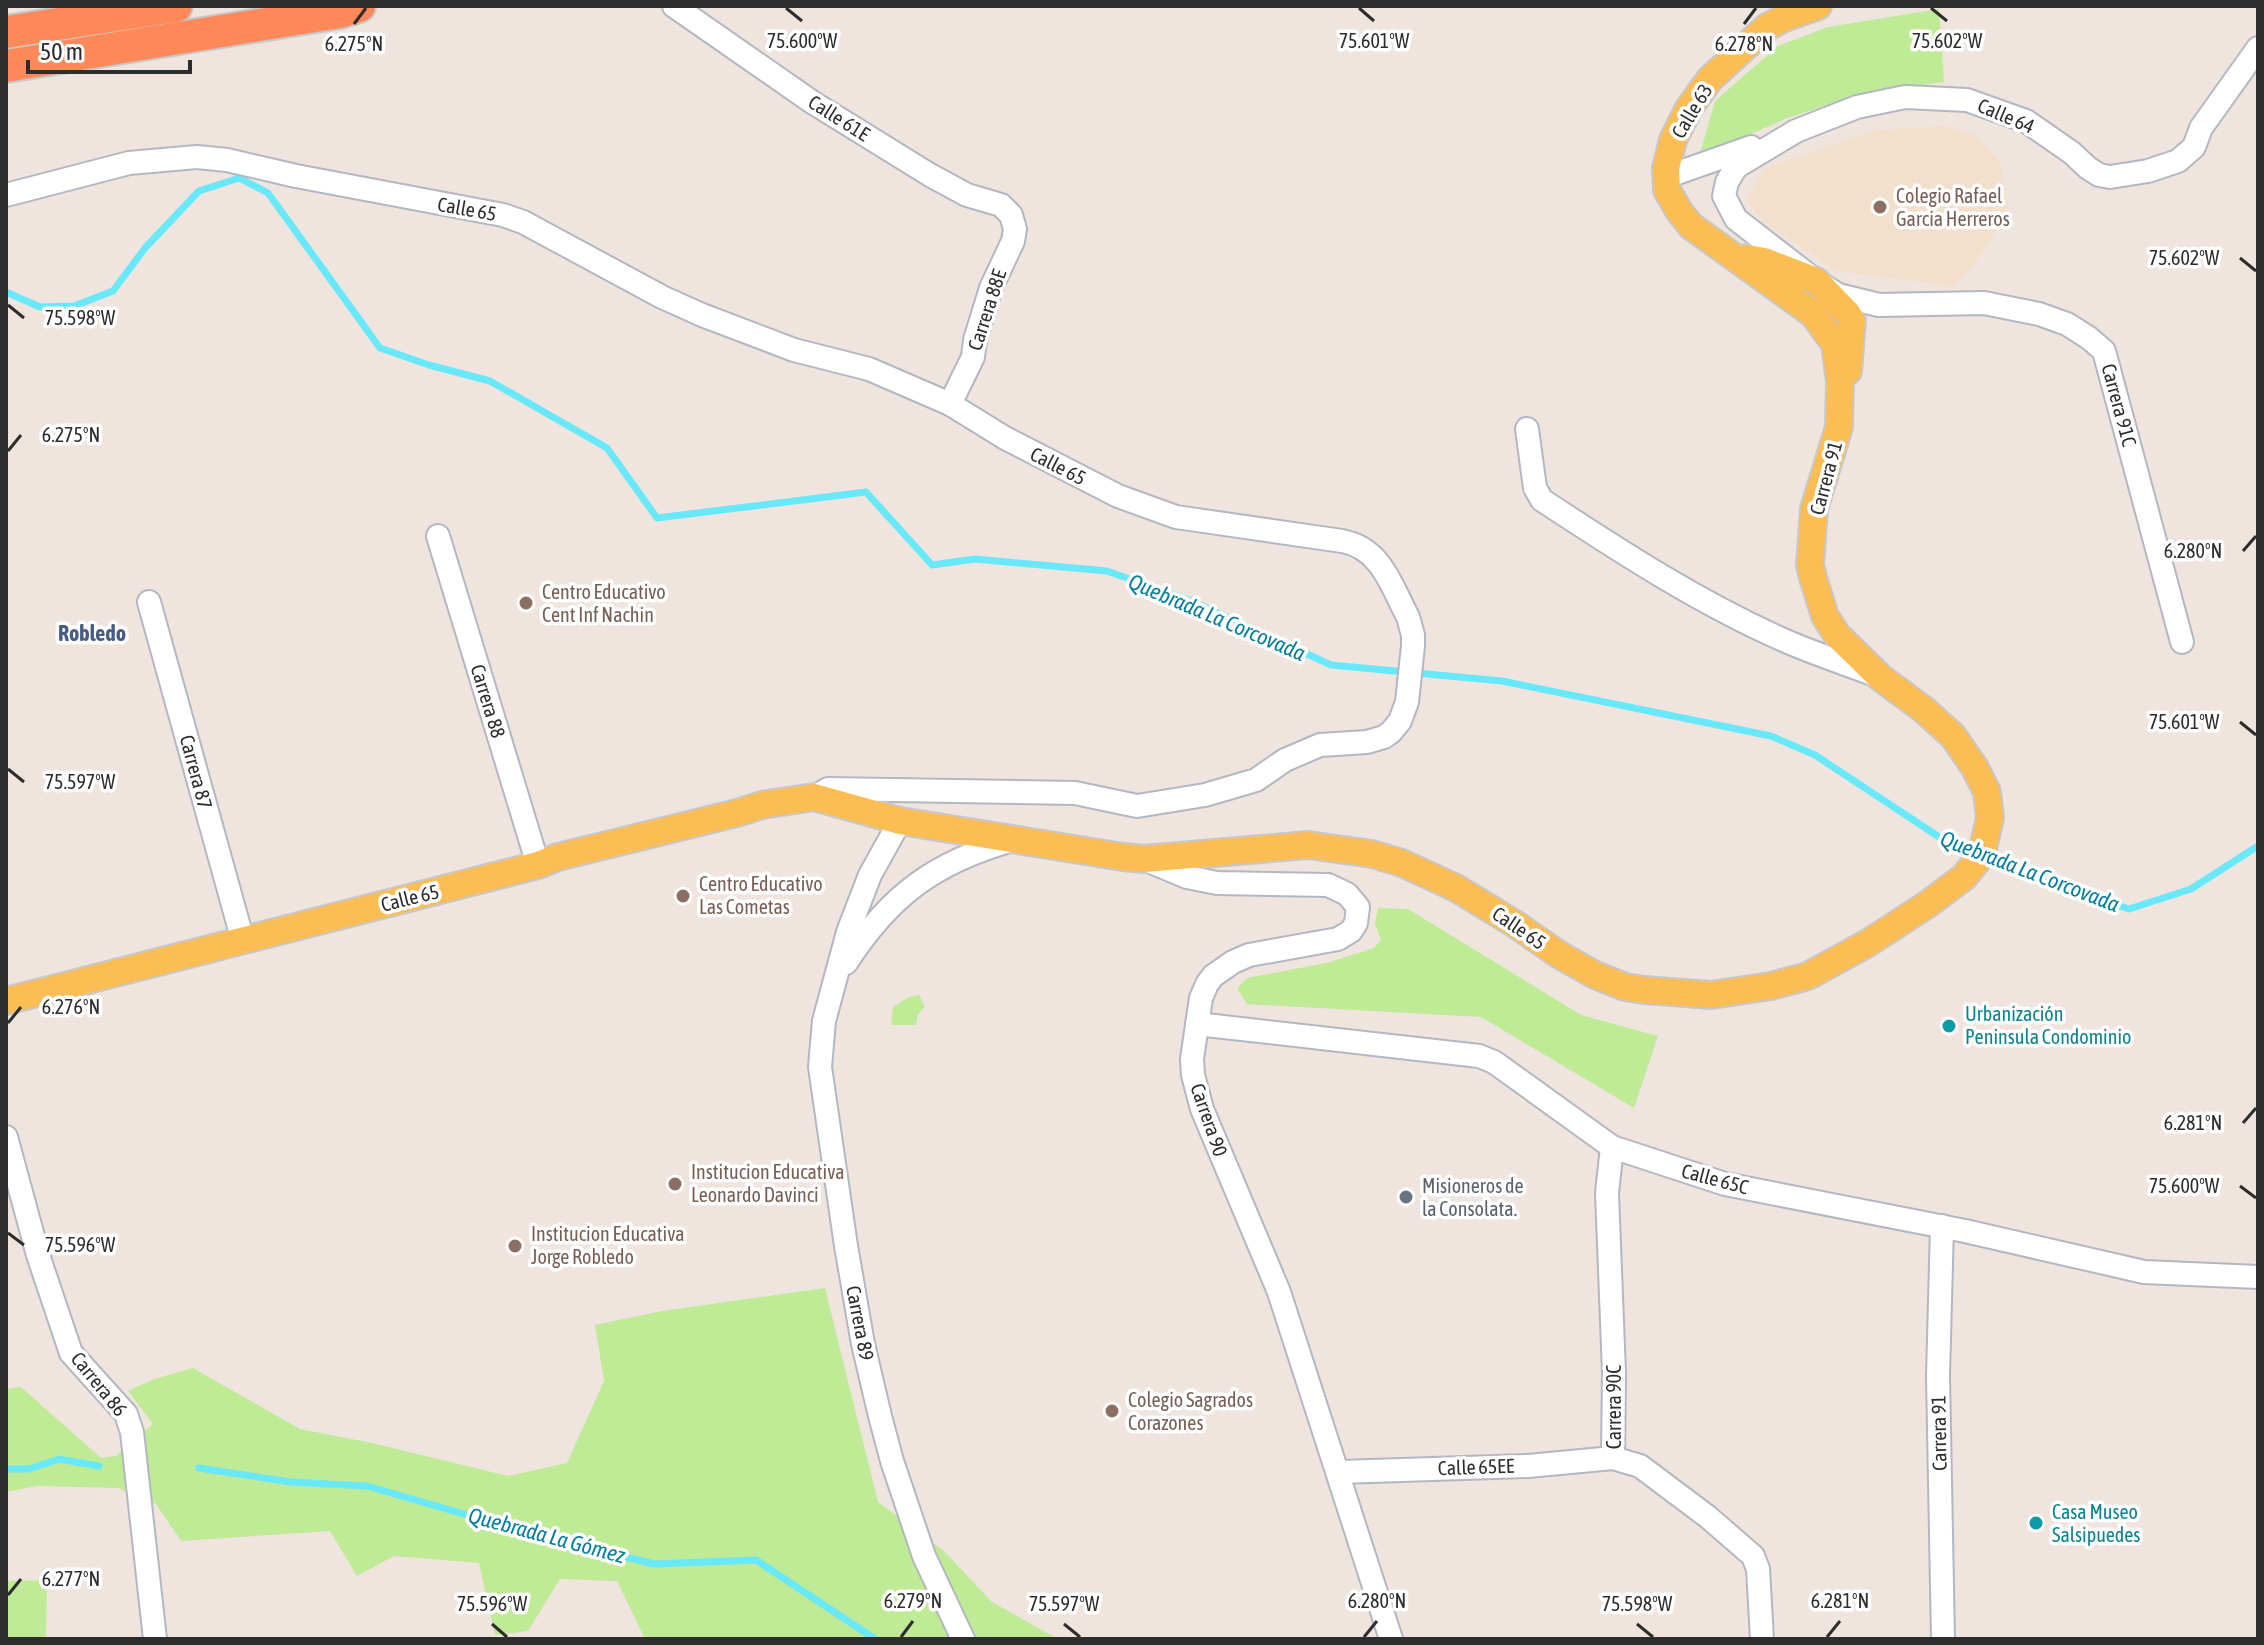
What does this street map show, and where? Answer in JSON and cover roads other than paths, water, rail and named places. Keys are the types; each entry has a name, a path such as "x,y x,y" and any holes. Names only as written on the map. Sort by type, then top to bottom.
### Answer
{"highway":[{"path":"6,32 176,6"},
{"path":"6,66 340,12 359,6"}],"main road":[{"name":"Calle 63","path":"1666,177 1668,157 1677,131 1710,79 1767,27 1818,6"},
{"name":"Carrera 91","path":"1666,177 1670,198 1685,219 1701,234 1813,314 1835,344 1841,406 1839,427 1814,509 1810,565 1825,616 1837,635 1881,678 1953,736 1987,792 1990,818 1983,849 1964,877"},
{"path":"1731,255 1764,261 1816,281 1852,321 1849,366 1841,406"},
{"name":"Calle 65","path":"6,1001 762,805 814,797 900,821 1123,857 1144,859 1308,845 1372,854 1402,863 1456,888 1595,975 1625,987 1711,995 1771,986 1808,976 1880,935 1964,877"}],"street":[{"name":"Calle 61E","path":"674,6 812,102 930,175 967,195 1001,205 1011,215"},
{"name":"Calle 64","path":"1728,207 1724,196 1727,182 1736,167 1796,131 1857,107 1905,97 1967,100 2026,121 2099,175 2110,177 2148,171 2178,161 2194,147 2201,128 2258,48"},
{"path":"1666,177 1796,131"},
{"name":"Calle 65","path":"6,195 129,163 197,157 227,160 503,215 523,222 662,297 702,315 794,350 869,369 950,404 1005,438 1118,496 1176,517 1362,546 1379,563 1408,617 1413,646 1407,702 1400,721 1384,737 1367,742 1320,745 1285,760 1256,780 1205,795 1137,806 1075,793 968,790 828,789 814,797"},
{"name":"Carrera 91C","path":"1728,207 1736,219 1838,295 1879,305 1984,303 2039,314 2067,324 2104,351 2182,642"},
{"name":"Carrera 88E","path":"950,404 973,357 991,288 1013,241 1015,229 1011,215"},
{"path":"1849,366 1868,320 1879,305"},
{"path":"1527,429 1535,488 1542,500 1699,598 1788,642 1881,678"},
{"name":"Carrera 88","path":"438,536 538,865"},
{"name":"Carrera 87","path":"149,602 243,941"},
{"name":"Carrera 89","path":"900,821 870,875 848,932 830,992 820,1067 863,1344 892,1461 924,1556 963,1639"},
{"name":"Carrera 89","path":"830,992 865,935 910,888 943,866 978,850 1015,840"},
{"name":"Carrera 90","path":"1144,859 1187,877 1217,883 1328,885 1347,894 1358,907 1356,923 1351,931 1338,939 1249,955 1213,976 1204,991 1192,1059 1202,1109 1279,1292 1391,1639"},
{"name":"Calle 65C","path":"1197,1024 1479,1056 1494,1062 1612,1147 1725,1184 1942,1226 2144,1272 2258,1277"},
{"name":"Carrera 86","path":"6,1139 38,1255 71,1353 126,1414 132,1432 155,1639"},
{"name":"Carrera 90C","path":"1612,1147 1607,1193 1614,1373 1613,1458 1652,1473 1753,1556 1758,1569 1762,1639"},
{"name":"Carrera 91","path":"1942,1226 1938,1376 1943,1639"},
{"name":"Calle 65EE","path":"1339,1472 1528,1466 1613,1458"}],"waterway":[{"name":"Quebrada La Corcovada","path":"6,292 40,307 74,306 113,291 145,248 199,191 239,178 268,193 380,348 490,381 607,448 657,518 866,492 932,565 975,559 1107,571 1194,602 1331,665 1502,681 1771,736 1815,755 1942,839 1974,852"},
{"name":"Quebrada La Corcovada","path":"1985,857 2129,909 2191,889 2258,846"},
{"name":"Quebrada La Gómez","path":"6,1469 29,1469 59,1459 99,1466"},
{"name":"Quebrada La Gómez","path":"199,1468 290,1482 367,1486 526,1532 654,1564 756,1560 875,1639"}],"place":[{"name":"Colegio Rafael Garcia Herreros","path":"1880,207"},
{"name":"Centro Educativo Cent Inf Nachin","path":"526,603"},
{"name":"Centro Educativo Las Cometas","path":"683,896"},
{"name":"Urbanización Peninsula Condominio","path":"1949,1026"},
{"name":"Institucion Educativa Leonardo Davinci","path":"675,1184"},
{"name":"Misioneros de la Consolata.","path":"1406,1197"},
{"name":"Institucion Educativa Jorge Robledo","path":"515,1246"},
{"name":"Colegio Sagrados Corazones","path":"1112,1411"},
{"name":"Casa Museo Salsipuedes","path":"2036,1523"}],"district":[{"name":"Robledo","path":"92,633"}]}
